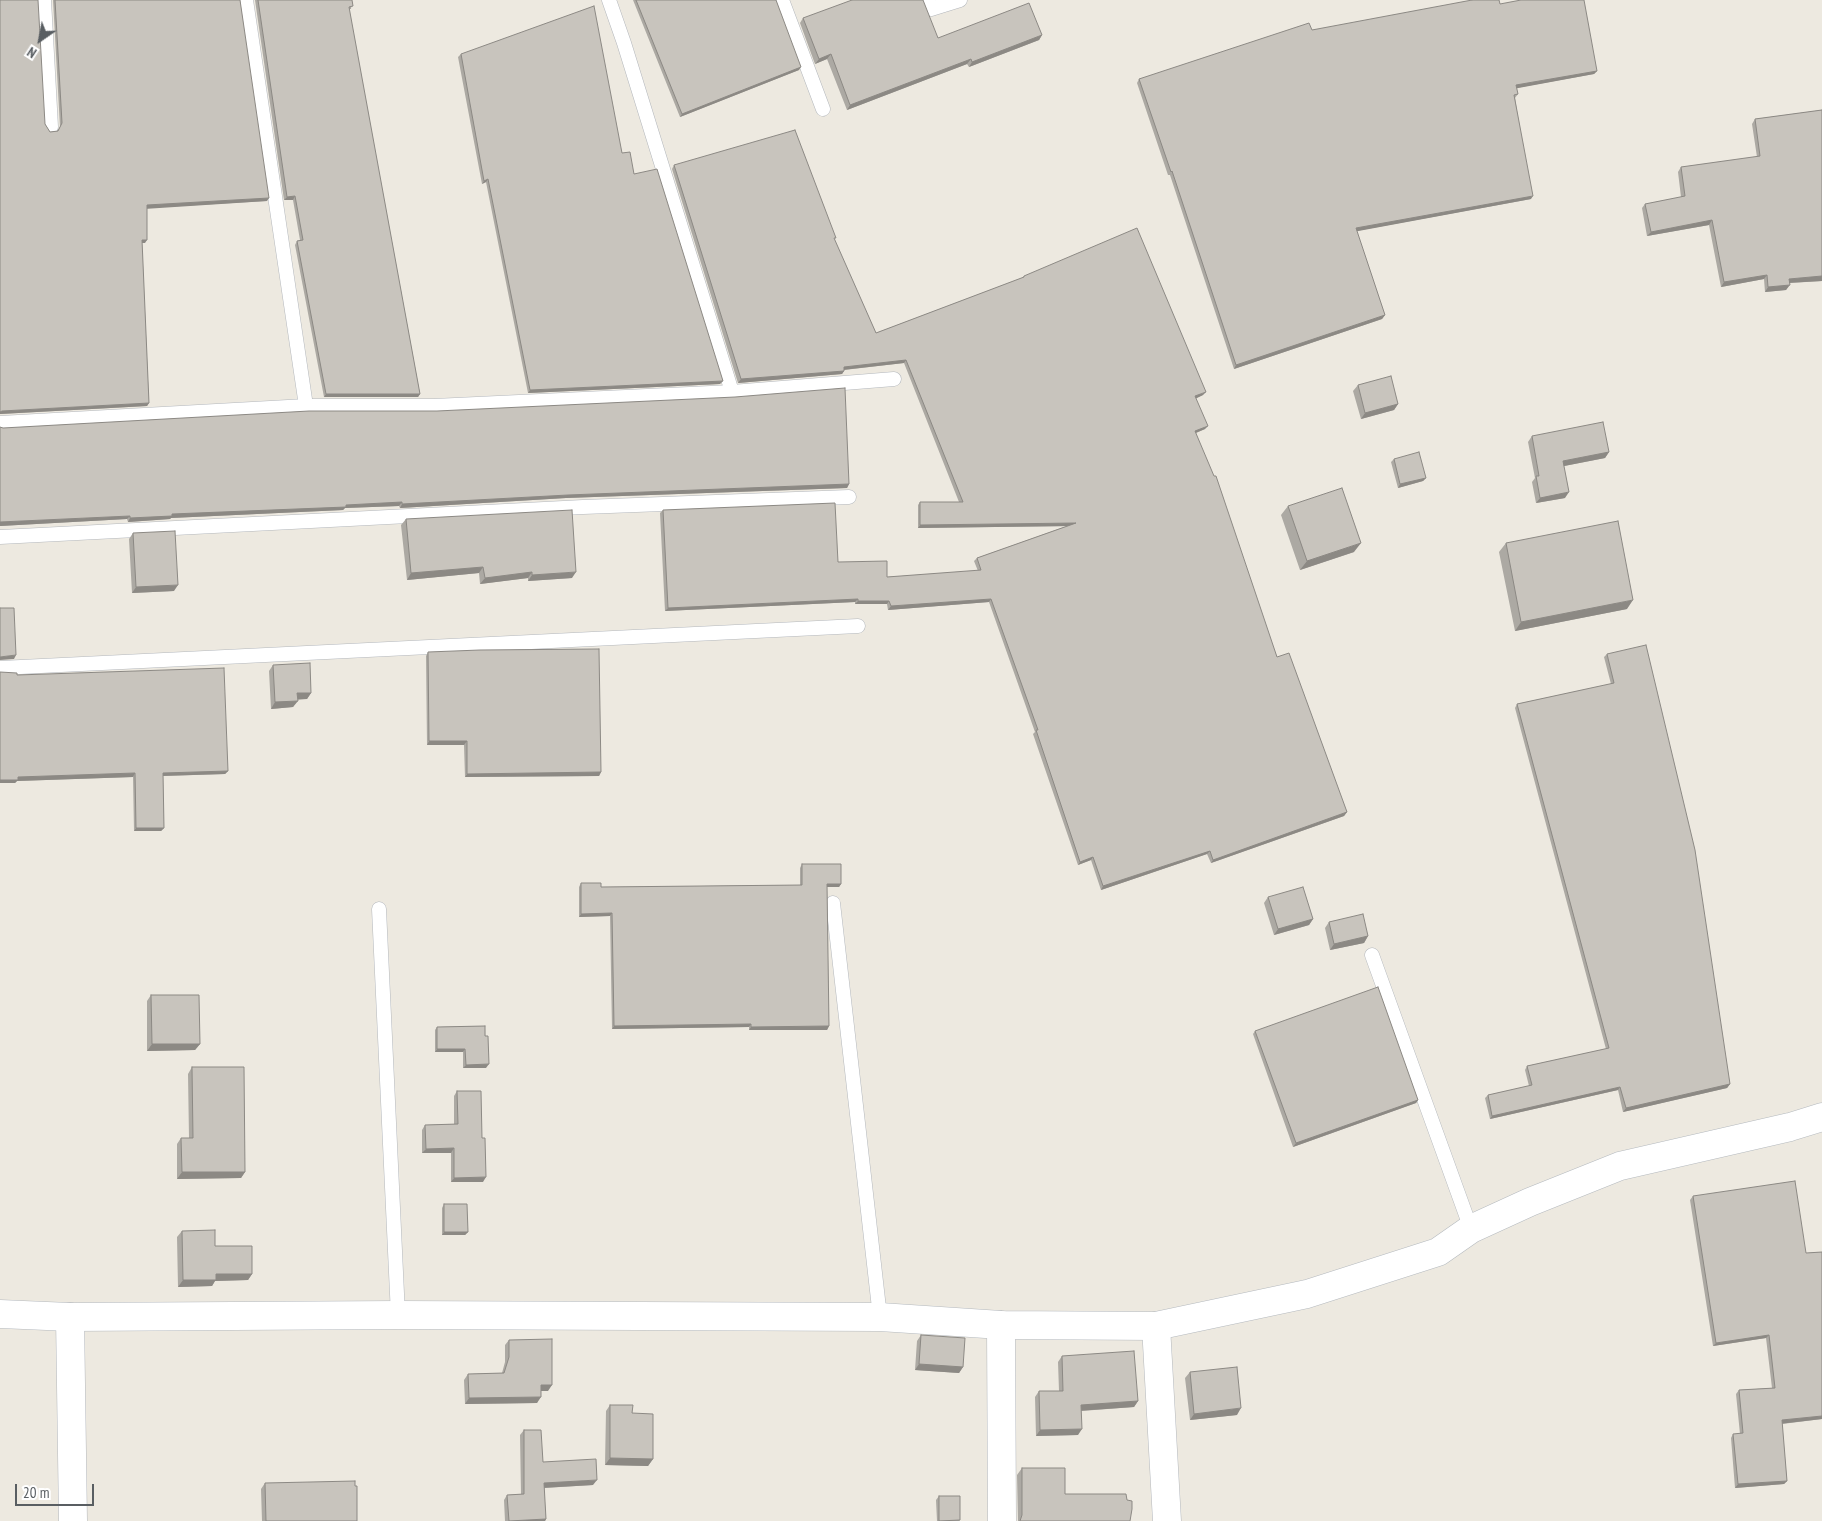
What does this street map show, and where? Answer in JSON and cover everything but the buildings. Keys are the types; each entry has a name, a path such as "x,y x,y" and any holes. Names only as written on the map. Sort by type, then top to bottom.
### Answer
{"street":[{"path":"0,1314 70,1317 398,1315 880,1317 1001,1325 1156,1326 1307,1294 1438,1252 1471,1229 1530,1202 1620,1166 1822,1117"},
{"path":"70,1317 73,1521"},
{"path":"1001,1325 1002,1521"},
{"path":"1156,1326 1167,1521"}],"lane":[{"path":"44,0 51,127"},
{"path":"246,0 306,406"},
{"path":"609,0 732,392"},
{"path":"782,0 822,108"},
{"path":"928,0 931,9 960,0"},
{"path":"0,423 306,406 434,406 732,392 894,379"},
{"path":"0,537 583,506 849,497"},
{"path":"0,668 858,626"},
{"path":"833,904 880,1317"},
{"path":"379,909 398,1315"},
{"path":"1372,955 1471,1229"}]}
